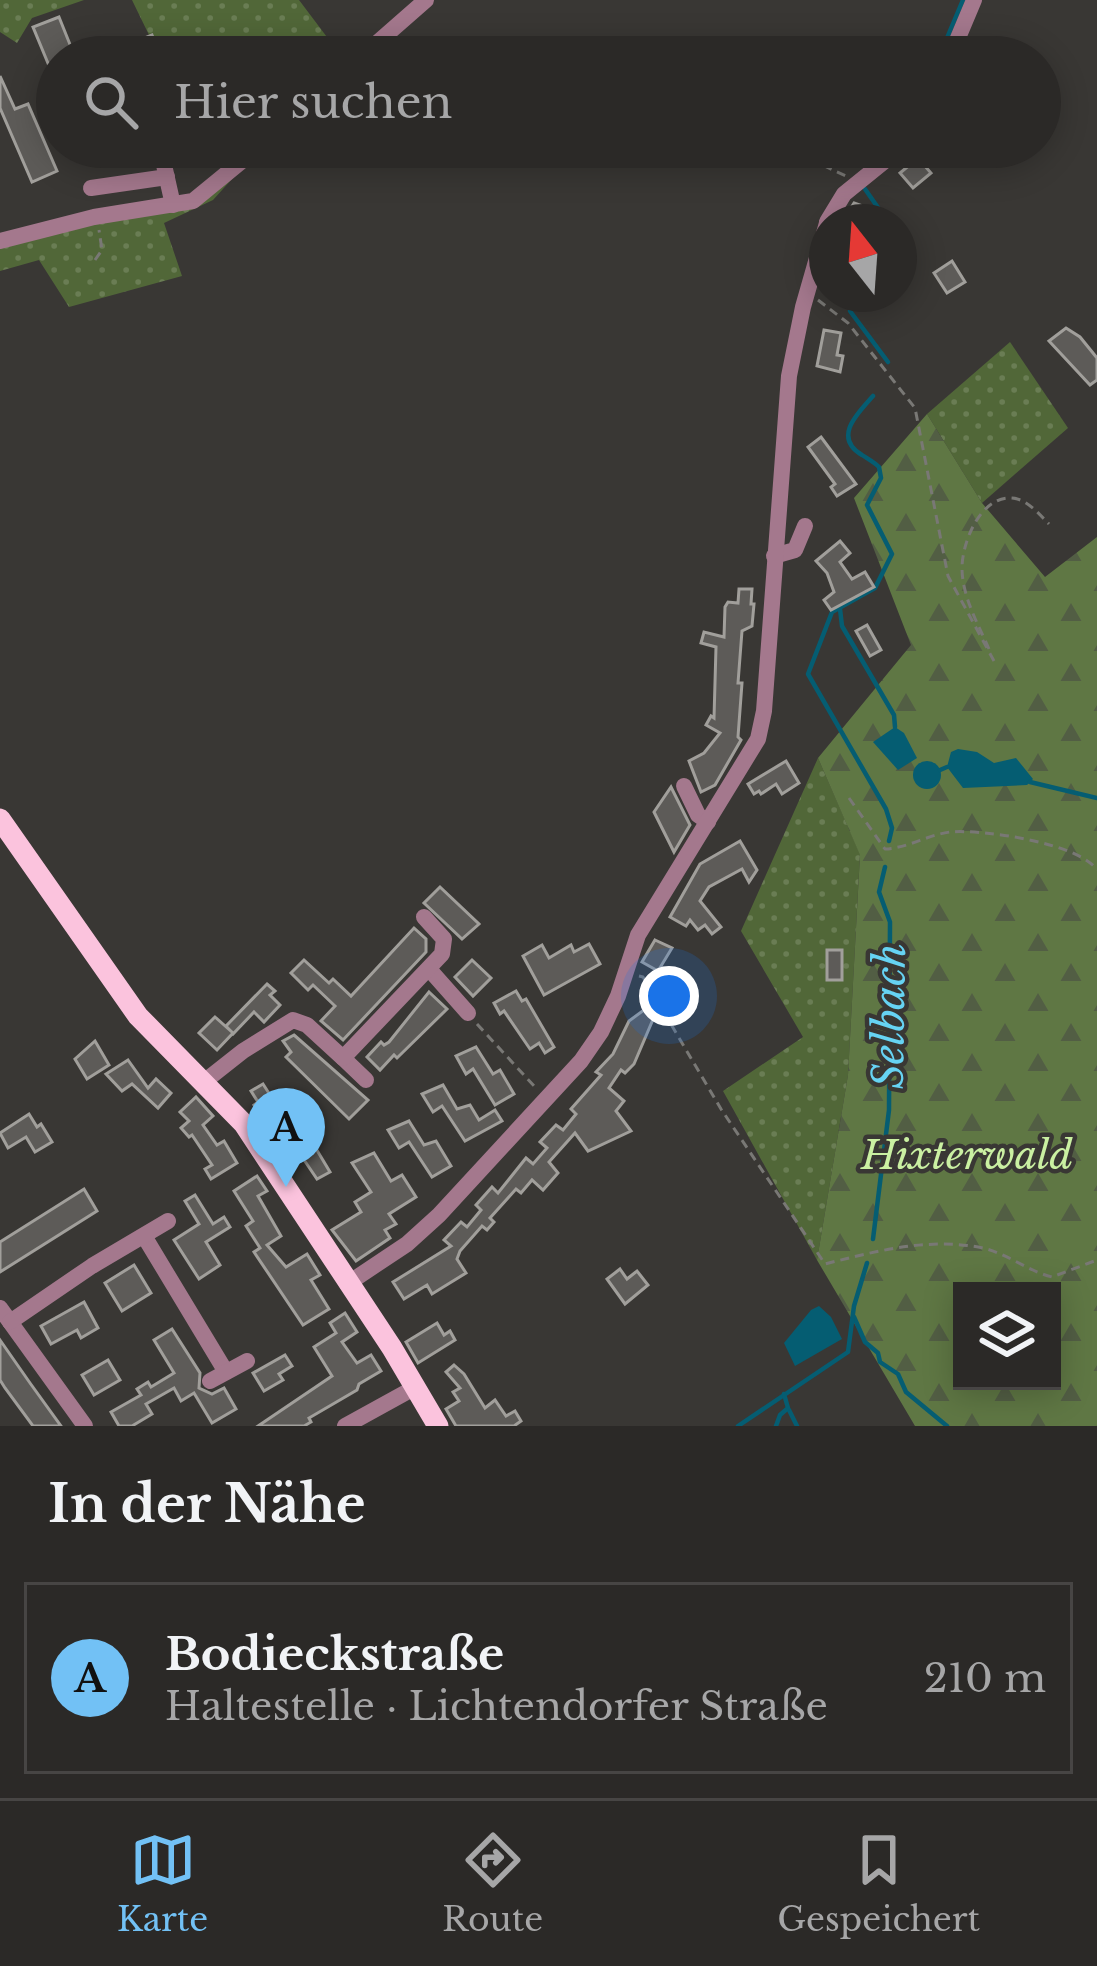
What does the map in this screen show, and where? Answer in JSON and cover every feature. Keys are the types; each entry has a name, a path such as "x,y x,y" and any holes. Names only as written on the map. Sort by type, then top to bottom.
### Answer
{"main road":[{"path":"0,819 138,1016 244,1124 438,1426"}],"street":[{"path":"385,36 426,0"},
{"path":"959,36 974,0"},
{"path":"165,168 173,205"},
{"path":"0,241 94,217 193,201 235,168"},
{"path":"836,204 876,168"},
{"path":"92,188 167,177"},
{"path":"347,1284 424,1230 547,1100 601,1033 638,935 761,728 789,376 809,285"},
{"path":"774,556 795,550 805,526"},
{"path":"684,787 698,815 709,822"},
{"path":"343,1058 429,969 445,945 424,917"},
{"path":"429,969 468,1013"},
{"path":"205,1081 293,1019 303,1022 366,1080"},
{"path":"85,1426 5,1315 168,1221"},
{"path":"143,1236 218,1377 247,1360"},
{"path":"345,1426 414,1388"}],"path":[{"path":"829,168 858,182"},
{"path":"94,217 102,250 95,260"},
{"path":"807,292 848,323 915,408 948,576 994,662 969,602 962,571 965,541 985,512 1010,497 1027,502 1049,524"},
{"path":"849,798 885,850 945,832 969,831 1080,854 1097,870"},
{"path":"625,974 643,977 721,1109 825,1264 882,1249 936,1244 986,1249 1052,1276 1097,1260"},
{"path":"468,1013 547,1100"}],"green space":[{"path":"0,0 84,0 32,18 17,43 0,32"},
{"path":"132,0 299,0 326,36 150,36"},
{"path":"231,168 242,168 213,200 164,223 182,276 69,307 39,260 0,271 0,243 178,206"},
{"path":"1010,342 1068,428 982,503 927,414"},
{"name":"Hixterwald","path":"927,414 982,503 1045,577 1097,537 1097,1426 915,1426 817,1260 848,1075 860,855 818,758 911,645 854,498"},
{"path":"818,758 860,854 848,1075 817,1260 723,1091 803,1037 741,931"}],"water":[{"path":"895,727 904,733 917,758 898,770 873,742"},
{"path":"951,752 977,752 994,763 1016,758 1033,779 1027,785 963,788 947,767"},
{"path":"927,761 937,765 941,775 937,785 927,789 917,785 913,775 917,765"},
{"path":"819,1306 842,1339 795,1366 784,1343"}],"building":[{"path":"59,17 67,36 37,36 33,27"},
{"path":"0,76 15,109 28,104 36,122 36,168 57,171 32,182 0,108"},
{"path":"906,168 927,168 931,173 913,188 900,173"},
{"path":"952,261 965,282 947,293 934,273"},
{"path":"1066,328 1097,358 1097,380 1090,385 1049,341"},
{"path":"824,330 841,333 840,372 817,366"},
{"path":"821,437 856,484 837,496 831,487 835,484 808,447"},
{"path":"840,541 850,553 840,562 852,579 865,572 874,587 831,610 824,600 834,592 816,561"},
{"path":"739,589 752,589 754,604 752,626 742,631 741,740 715,785 701,792 689,761 704,753 720,733 706,725 714,718 716,647 701,643 704,632 724,637 725,607 728,602 738,603"},
{"path":"867,625 881,650 870,656 856,631"},
{"path":"786,761 799,783 782,794 776,784 754,794 748,784"},
{"path":"671,787 690,825 674,852 654,812"},
{"path":"740,841 757,870 749,882 742,869 709,887 700,901 721,927 712,934 705,925 698,930 690,920 686,926 670,917 700,864"},
{"path":"440,887 479,924 462,939 424,903"},
{"path":"414,928 426,939 426,952 343,1040 321,1021 335,1006 313,985 308,990 291,973 304,960 351,996"},
{"path":"655,940 672,948 658,971 642,962"},
{"path":"589,944 600,964 544,995 523,956 542,945 549,958 571,945 574,952"},
{"path":"827,950 842,950 842,980 827,980"},
{"path":"472,960 491,978 473,996 455,977"},
{"path":"267,984 280,1005 264,1022 254,1012 233,1034 226,1026"},
{"path":"516,991 522,1001 526,999 554,1047 545,1053 539,1043 530,1049 494,1003"},
{"path":"429,992 447,1009 380,1070 367,1057 381,1042 389,1042"},
{"path":"663,996 634,1064 625,1073 621,1070 609,1088 624,1101 616,1111 631,1131 588,1151 575,1133 549,1162 558,1173 543,1190 532,1180 521,1193 516,1189 490,1218 494,1222 487,1230 482,1226 460,1251 457,1259 466,1273 432,1294 427,1285 404,1299 393,1282 451,1246 444,1240 461,1222 467,1227 481,1210 476,1205 492,1187 498,1193 526,1158 533,1164 547,1148 540,1142 556,1125 563,1130 576,1114 571,1109 601,1075 596,1072 613,1054 629,1021"},
{"path":"215,1017 233,1033 217,1050 199,1033"},
{"path":"294,1035 368,1100 349,1119 286,1057 291,1052 283,1041"},
{"path":"95,1041 109,1065 87,1079 75,1059"},
{"path":"476,1047 493,1074 500,1070 514,1094 495,1105 473,1069 466,1074 456,1056"},
{"path":"128,1060 148,1088 156,1079 171,1093 158,1108 132,1084 122,1091 106,1074"},
{"path":"263,1084 292,1129 280,1136 254,1105 258,1102 251,1091"},
{"path":"443,1085 457,1109 470,1105 479,1120 495,1110 502,1121 465,1141 442,1106 433,1112 422,1094"},
{"path":"196,1097 213,1116 203,1125 217,1145 224,1141 237,1163 211,1179 205,1169 212,1165 192,1135 181,1128 189,1121 180,1112"},
{"path":"29,1114 52,1142 35,1152 26,1137 8,1148 0,1133"},
{"path":"409,1121 424,1145 436,1141 451,1166 432,1177 409,1142 399,1148 388,1130"},
{"path":"312,1142 330,1172 317,1179 298,1151"},
{"path":"374,1153 391,1181 402,1175 416,1197 389,1214 396,1224 385,1230 390,1238 356,1261 332,1230 361,1212 355,1202 371,1192 352,1163"},
{"path":"257,1176 267,1191 258,1196 281,1236 267,1245 286,1267 307,1254 320,1275 311,1280 329,1309 303,1325 254,1252 260,1248 246,1226 253,1221 234,1191"},
{"path":"84,1189 97,1211 0,1272 0,1242"},
{"path":"195,1195 213,1224 224,1217 230,1227 206,1242 220,1265 199,1279 174,1240 199,1224 185,1201"},
{"path":"134,1265 151,1293 122,1311 105,1283"},
{"path":"620,1269 627,1279 637,1271 648,1285 625,1304 607,1279"},
{"path":"84,1302 98,1328 81,1338 77,1330 51,1344 41,1326"},
{"path":"345,1313 357,1332 342,1342 357,1363 371,1355 381,1371 309,1418 311,1422 304,1426 258,1426 332,1376 314,1347 336,1333 330,1323"},
{"path":"437,1323 444,1335 450,1331 455,1340 418,1363 406,1342"},
{"path":"172,1329 200,1373 199,1388 212,1394 224,1388 236,1409 212,1423 194,1393 181,1401 174,1388 146,1404 152,1414 132,1426 119,1426 111,1412 141,1395 137,1389 148,1382 151,1387 174,1373 154,1340"},
{"path":"0,1340 61,1426 33,1426 5,1388 0,1380"},
{"path":"285,1355 292,1366 279,1374 283,1380 264,1391 253,1373"},
{"path":"108,1360 120,1380 94,1395 82,1375"},
{"path":"454,1365 485,1408 495,1400 506,1416 515,1411 521,1421 514,1426 456,1426 446,1409 459,1401 453,1392 460,1388 446,1372"}],"waterway":[{"name":"Selbach","path":"948,36 963,0"},
{"name":"Selbach","path":"865,189 875,204"},
{"name":"Selbach","path":"851,312 888,362"},
{"name":"Selbach","path":"873,396 848,433 853,448 879,467 881,478 867,505 892,554 875,588 832,612 808,674 886,809 892,828 889,841"},
{"path":"840,609 842,626 894,715 895,727"},
{"path":"940,770 947,767"},
{"path":"1030,782 1097,798"},
{"name":"Selbach","path":"873,1239 889,1110 890,922 879,892 885,867"},
{"name":"Selbach","path":"738,1426 848,1352 854,1306 867,1263"},
{"path":"854,1317 880,1362 898,1374 906,1392 947,1426"},
{"path":"776,1426 788,1408 784,1394"},
{"path":"789,1410 797,1426"}],"place":[{"name":"Bodieckstraße","path":"286,1187"}]}
